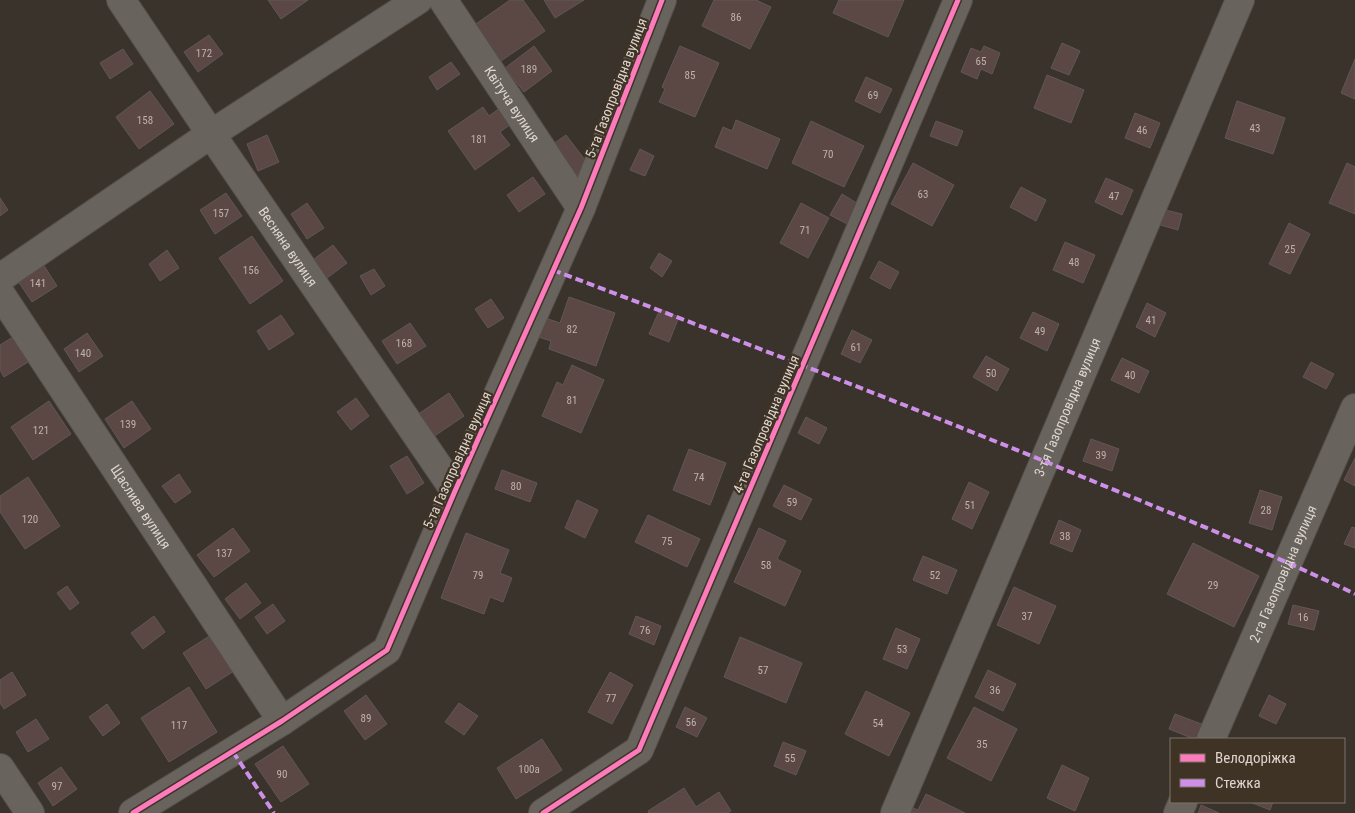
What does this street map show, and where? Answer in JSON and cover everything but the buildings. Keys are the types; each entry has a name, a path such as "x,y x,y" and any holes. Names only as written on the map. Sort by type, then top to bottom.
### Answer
{"street":[{"name":"Весняна вулиця","path":"121,0 455,492"},
{"path":"0,278 211,134 418,0"},
{"name":"Квітуча вулиця","path":"443,0 581,208"},
{"name":"5-та Газопровідна вулиця","path":"133,813 282,721 387,650 581,208 662,0"},
{"name":"4-та Газопровідна вулиця","path":"543,813 639,750 958,0"},
{"name":"3-тя Газопровідна вулиця","path":"895,813 1240,0"},
{"name":"Щаслива вулиця","path":"0,293 282,721"},
{"name":"2-га Газопровідна вулиця","path":"1210,738 1355,408"},
{"path":"0,768 30,813"}],"marked path":[{"path":"553,270 1028,454 1226,536 1355,594"},
{"path":"233,752 274,813"}],"cycle path":[{"path":"133,813 282,721 387,650 455,491 581,208 662,0"},
{"path":"543,813 639,750 958,0"}]}
